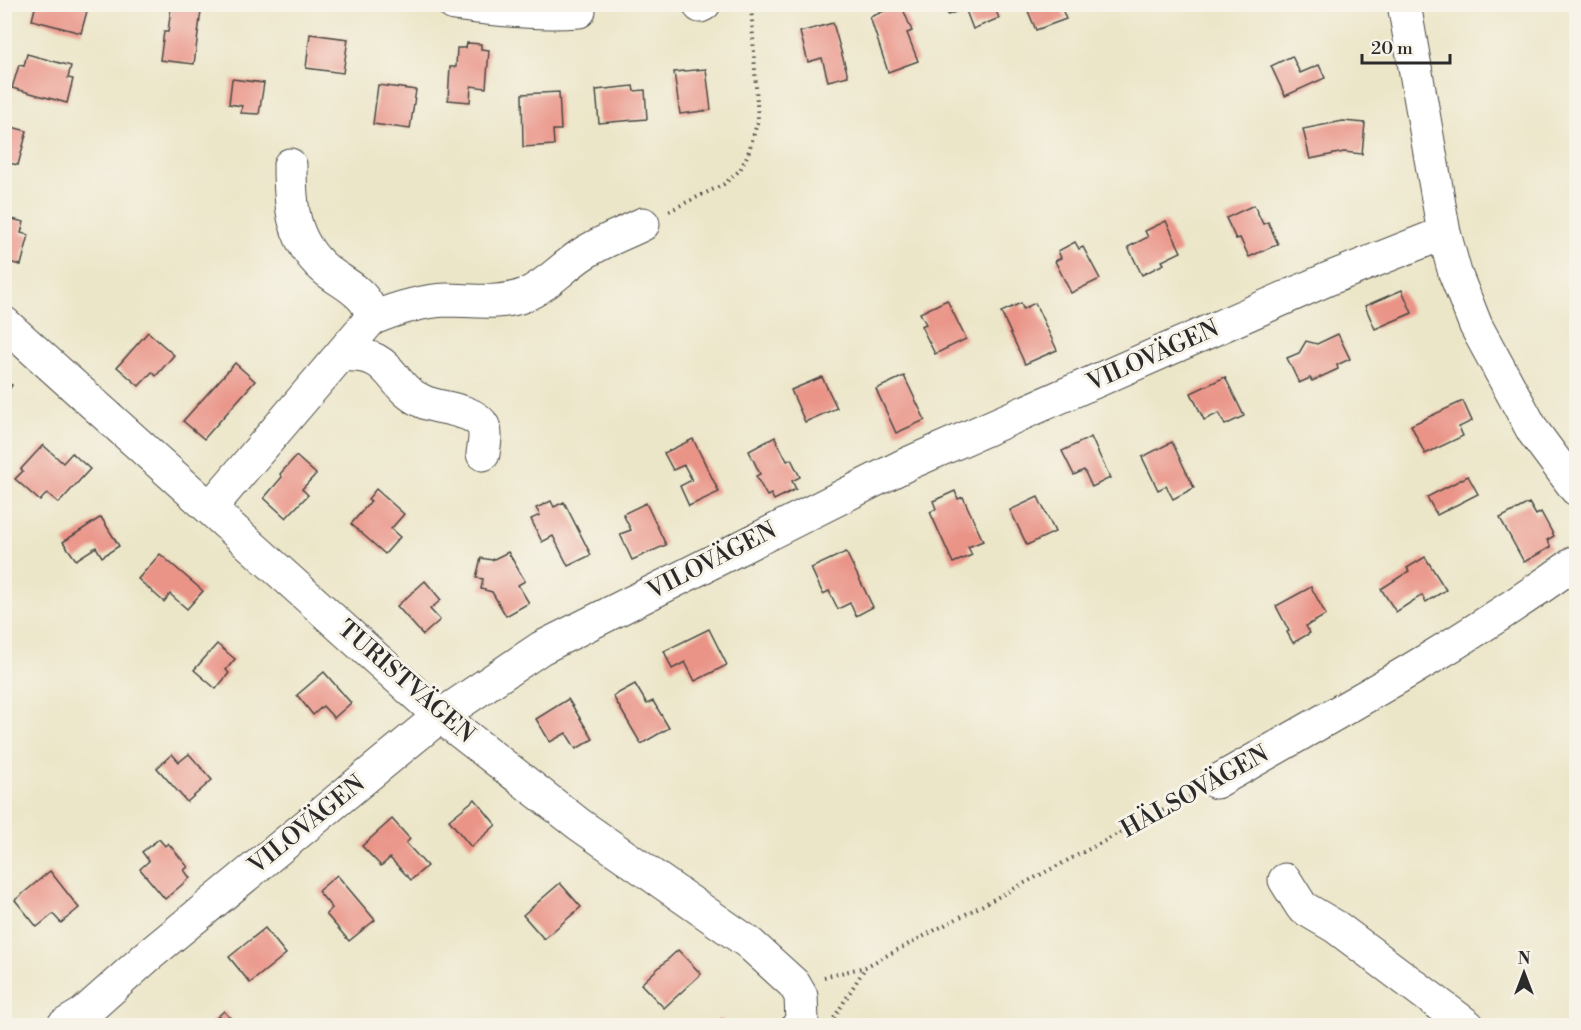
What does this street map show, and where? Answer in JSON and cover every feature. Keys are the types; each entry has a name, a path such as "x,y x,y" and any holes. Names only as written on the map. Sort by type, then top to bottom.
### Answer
{"street":[{"path":"454,4 511,12 579,11"},
{"path":"1404,4 1444,233 1455,273 1476,326 1533,431 1576,489"},
{"path":"290,165 290,196 294,222 306,249 326,270 346,284 368,305 371,319"},
{"path":"210,508 371,319 414,304 444,300 503,300 524,296 583,254 643,224"},
{"name":"VILOVÄGEN","path":"78,1022 148,956 440,716 541,648 907,464 1328,279 1444,233"},
{"name":"TURISTVÄGEN","path":"4,324 440,716 580,825 749,943 794,984"},
{"path":"340,355 370,356 381,363 414,397 426,403 450,408 471,416 482,425 483,454"},
{"name":"HÄLSOVÄGEN","path":"1216,782 1418,667 1544,586 1576,562"},
{"path":"1286,880 1302,907 1336,927 1468,1026"},
{"path":"794,984 801,996 802,1021 798,1026"}],"path":[{"path":"643,224 724,184 740,170 748,154 758,120 751,4"},
{"name":"HÄLSOVÄGEN","path":"794,984 865,967 1216,782"},
{"path":"828,1026 865,967"}],"building":[{"path":"36,4 89,4 81,33 32,20"},
{"path":"901,4 912,31 907,33 918,61 888,72 870,17"},
{"path":"944,4 993,4 999,18 973,29 965,8 948,15"},
{"path":"1025,4 1060,4 1066,19 1036,30"},
{"path":"171,7 201,11 194,64 160,60 164,32 168,32"},
{"path":"833,23 848,76 828,81 822,58 808,62 800,32"},
{"path":"310,34 348,39 343,73 306,68"},
{"path":"467,43 481,44 481,49 489,50 486,88 471,86 470,102 448,100 450,67 456,67 457,48 466,48"},
{"path":"27,54 71,66 68,78 73,79 67,103 12,88 19,65 24,66"},
{"path":"1292,56 1300,73 1319,65 1325,78 1285,96 1271,66"},
{"path":"706,69 711,110 680,114 674,72"},
{"path":"232,79 264,83 259,114 241,113 242,106 229,104"},
{"path":"378,85 416,90 410,129 373,124"},
{"path":"633,86 634,91 645,90 647,119 599,123 596,90"},
{"path":"559,92 561,130 553,130 554,145 523,147 522,94"},
{"path":"1343,121 1365,123 1362,154 1344,152 1310,159 1303,129"},
{"path":"4,125 27,131 18,165 4,162"},
{"path":"1254,205 1263,224 1268,222 1278,244 1249,257 1240,238 1236,239 1226,218"},
{"path":"4,217 24,222 21,233 29,235 21,265 4,261"},
{"path":"1166,221 1181,252 1162,261 1164,264 1142,275 1128,247 1148,237 1145,231"},
{"path":"1075,242 1079,249 1083,247 1100,279 1071,293 1055,261 1061,258 1058,251"},
{"path":"1402,290 1412,313 1375,329 1365,306"},
{"path":"947,300 966,339 935,354 921,326 926,324 920,313"},
{"path":"1021,303 1023,309 1035,303 1057,350 1025,364 1001,312"},
{"path":"148,332 174,355 156,376 152,372 139,386 117,367"},
{"path":"1338,334 1350,359 1337,365 1338,369 1312,381 1310,378 1299,383 1287,358 1299,353 1306,341 1317,344"},
{"path":"235,363 255,381 204,439 183,421"},
{"path":"904,376 925,420 896,433 876,389"},
{"path":"822,377 837,408 805,422 791,390"},
{"path":"1225,377 1244,416 1225,425 1219,413 1204,420 1191,393"},
{"path":"4,381 12,385 4,398"},
{"path":"1463,401 1472,421 1459,427 1463,436 1425,454 1411,425"},
{"path":"775,437 787,461 791,459 800,477 792,481 796,489 774,500 771,494 767,496 756,476 760,474 749,451"},
{"path":"1091,437 1110,478 1092,487 1084,470 1074,475 1062,451"},
{"path":"693,439 719,492 689,506 680,486 692,480 684,465 673,470 664,453"},
{"path":"1172,442 1194,488 1173,499 1166,486 1158,490 1142,457"},
{"path":"43,445 63,463 72,453 90,469 59,503 47,493 40,501 15,479"},
{"path":"296,456 316,474 302,489 308,495 286,518 264,498 282,477 280,474"},
{"path":"1468,476 1478,494 1437,515 1427,497"},
{"path":"376,489 404,514 391,529 400,537 385,554 351,524 371,501 368,499"},
{"path":"955,491 958,499 963,497 983,541 968,547 972,555 953,563 930,512 936,509 933,501"},
{"path":"1038,497 1055,532 1027,545 1010,510"},
{"path":"551,501 554,507 564,502 591,555 568,566 553,536 542,542 531,519 540,515 536,508"},
{"path":"646,503 666,545 632,560 620,534 631,530 623,514"},
{"path":"1529,503 1536,515 1541,512 1554,536 1547,540 1551,547 1524,562 1500,518"},
{"path":"101,517 119,546 102,557 96,547 76,560 63,542"},
{"path":"508,552 525,581 518,585 529,603 506,616 492,592 481,589 483,579 476,578 481,558 492,560"},
{"path":"846,552 873,607 856,616 850,603 838,609 829,591 823,594 811,568"},
{"path":"160,554 203,591 187,609 170,594 164,602 138,579"},
{"path":"1425,557 1446,590 1426,602 1422,595 1396,612 1381,589 1409,571 1407,568"},
{"path":"425,581 441,600 430,609 440,620 423,635 397,606"},
{"path":"1311,587 1326,615 1306,626 1310,633 1293,643 1276,606"},
{"path":"709,629 727,665 695,681 685,662 672,669 664,651"},
{"path":"217,644 235,659 226,670 229,673 216,689 194,670"},
{"path":"324,672 351,703 334,718 323,706 313,715 297,695"},
{"path":"635,684 647,704 653,701 669,728 641,744 613,696"},
{"path":"568,699 593,739 576,749 566,733 550,742 536,719"},
{"path":"172,754 179,762 189,754 212,780 187,802 157,768"},
{"path":"475,799 496,825 471,847 449,820"},
{"path":"392,819 410,839 406,843 427,866 411,880 390,858 381,866 362,846"},
{"path":"159,839 165,846 168,843 188,867 184,870 190,878 165,899 140,869 149,861 142,852"},
{"path":"50,871 79,908 61,923 53,914 37,927 15,900"},
{"path":"337,875 375,920 349,941 326,914 332,908 318,891"},
{"path":"560,883 581,907 544,939 523,915"},
{"path":"265,928 286,954 250,983 229,957"},
{"path":"678,950 701,974 664,1008 641,984"},
{"path":"224,1011 237,1026 207,1026"},
{"path":"721,1019 727,1026 711,1026"}]}
